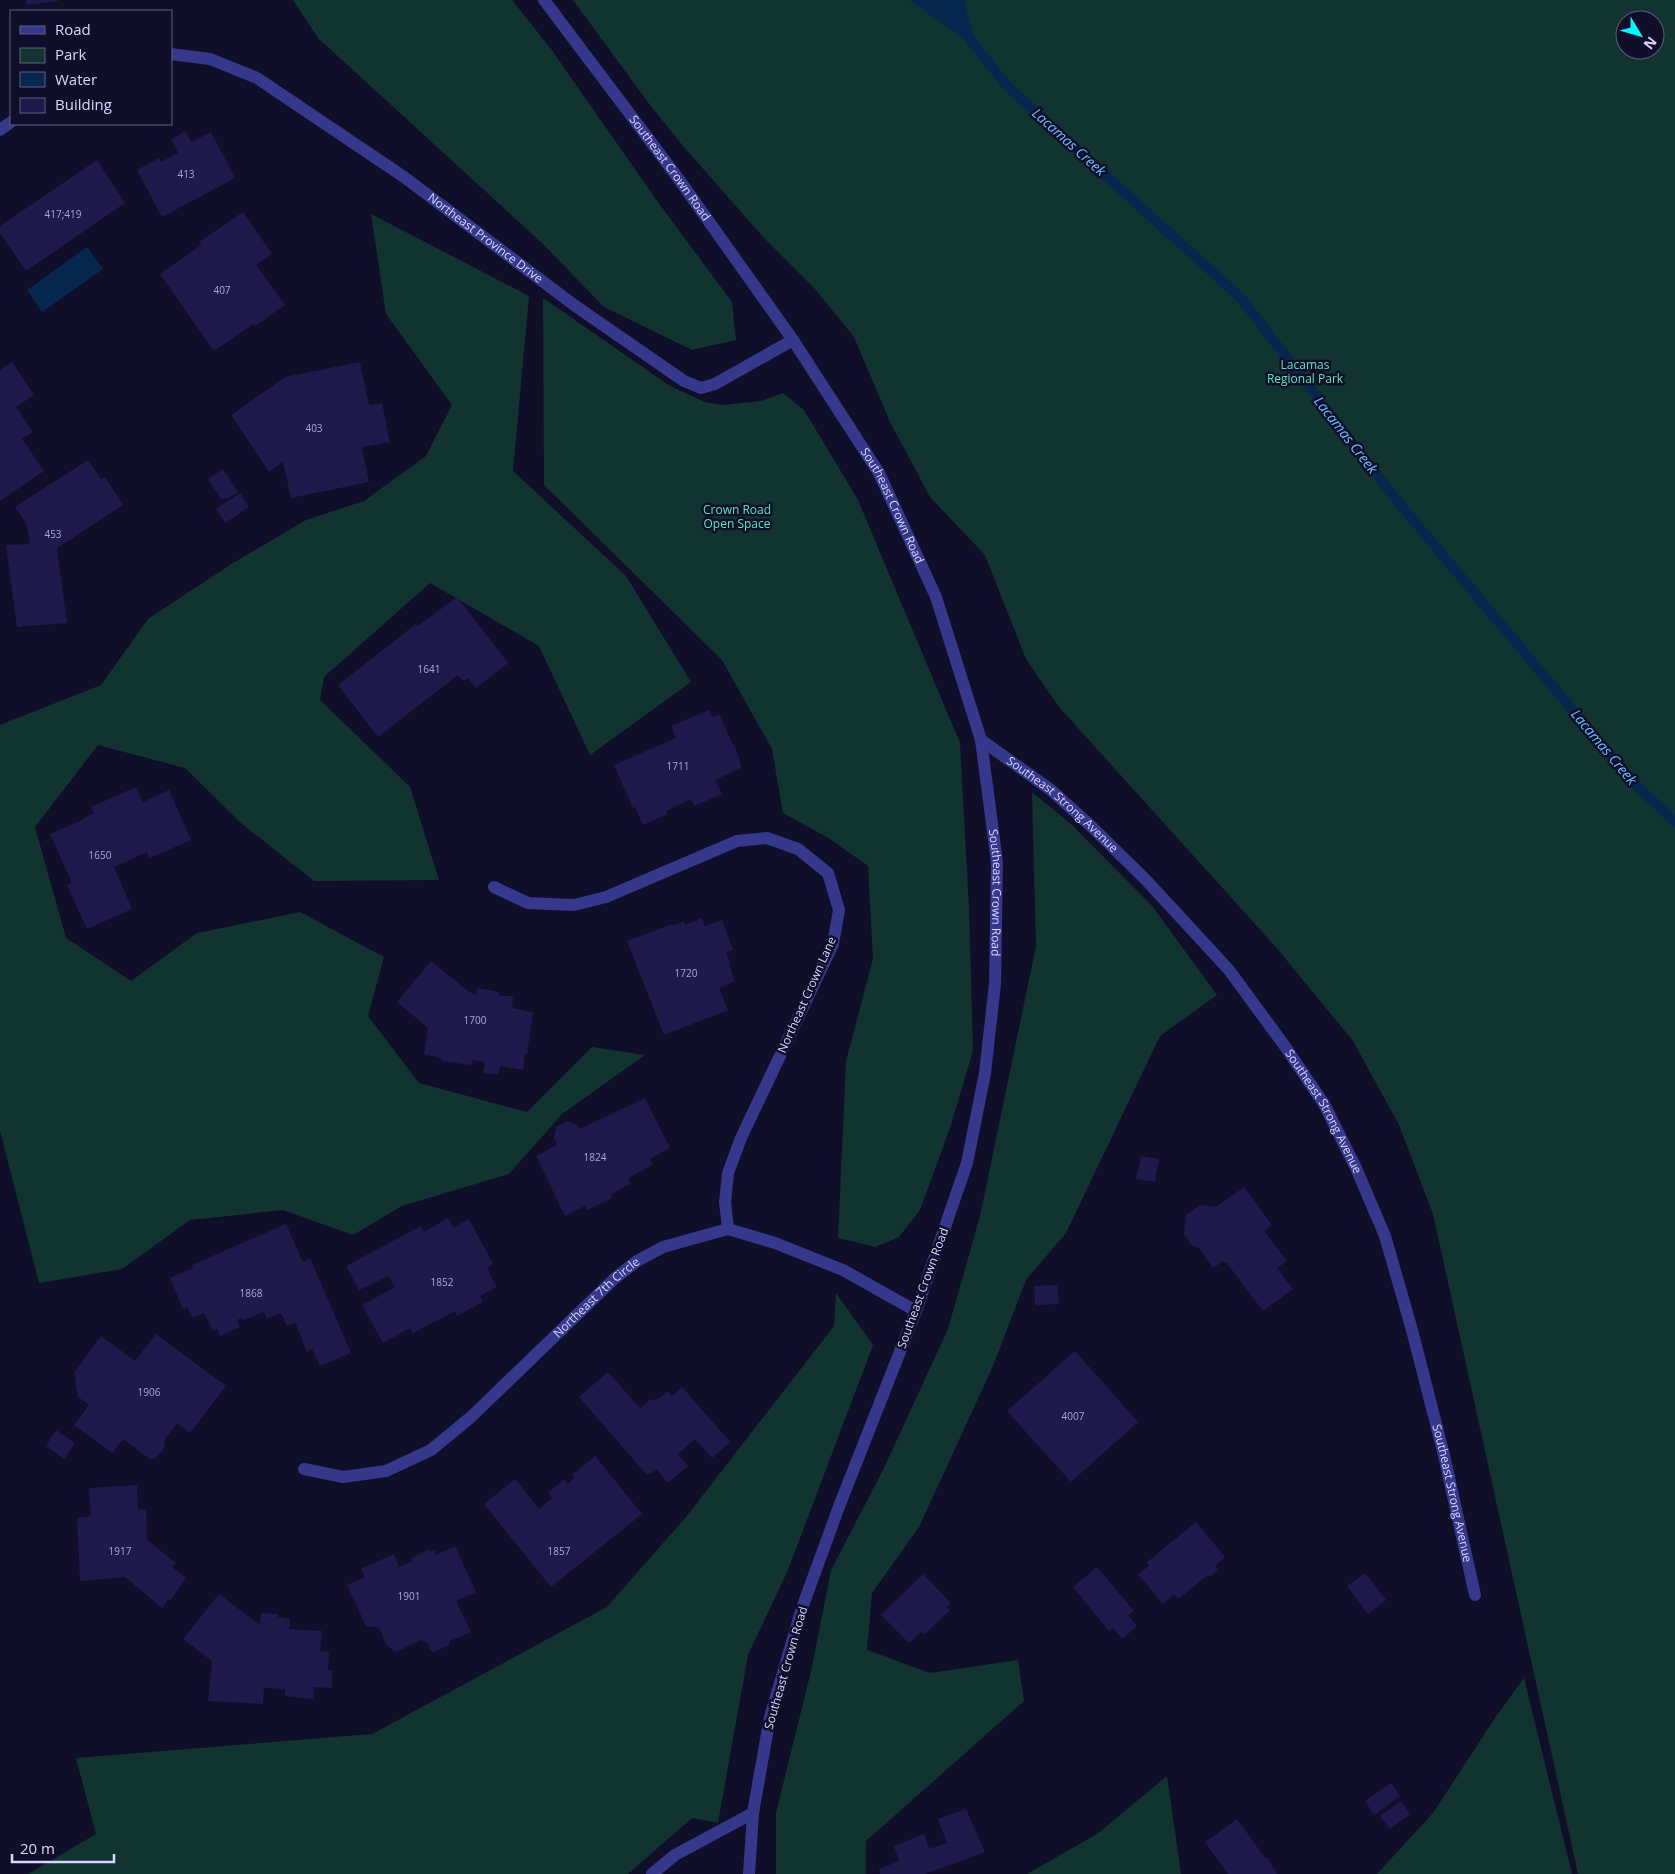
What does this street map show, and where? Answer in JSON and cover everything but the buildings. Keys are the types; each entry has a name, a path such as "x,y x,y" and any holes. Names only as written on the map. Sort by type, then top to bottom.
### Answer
{"street":[{"name":"Southeast Crown Road","path":"544,0 678,178 793,340 878,472 936,598 981,740 997,862 996,984 985,1073 967,1163 916,1311 840,1504 802,1608 770,1717 753,1813 749,1874"},
{"name":"Northeast Province Drive","path":"172,54 210,59 257,78 404,177 574,305 684,381 701,388 715,384 793,340"},
{"name":"Southeast Strong Avenue","path":"981,740 1051,790 1093,828 1165,900 1228,970 1284,1045 1324,1104 1356,1168 1385,1236 1412,1330 1444,1455 1475,1595"},
{"name":"Northeast Crown Lane","path":"494,887 528,903 574,905 606,897 737,841 766,838 798,849 828,873 839,910 833,944 741,1138 728,1173 725,1202 728,1230"},
{"name":"Northeast 7th Circle","path":"304,1469 343,1477 386,1471 431,1450 471,1417 614,1279 637,1261 663,1247 728,1230 776,1243 843,1270 916,1311"},
{"path":"652,1874 675,1854 753,1813"}],"green space":[{"path":"293,0 512,0 551,49 660,205 732,302 736,340 692,350 604,307 543,244 318,38"},
{"name":"Lacamas Regional Park","path":"573,0 1675,0 1675,1874 1578,1874 1433,1214 1399,1125 1353,1041 1275,946 1059,707 1026,659 985,555 930,497 890,422 854,337 815,289 764,238 683,146 650,105"},
{"path":"371,214 529,296 513,471 626,576 691,682 590,755 539,646 430,583 324,677 320,700 410,787 439,880 314,881 241,823 185,768 98,745 35,827 66,938 131,981 197,933 300,912 384,957 368,1016 419,1083 527,1112 592,1047 645,1055 562,1114 509,1174 402,1206 353,1235 283,1210 190,1220 122,1269 39,1283 0,1131 0,725 101,685 148,619 233,563 306,520 364,501 426,456 452,405 386,314"},
{"name":"Crown Road Open Space","path":"543,298 670,386 705,402 723,405 761,401 783,393 804,410 858,500 960,743 969,908 973,1051 950,1128 920,1210 899,1237 875,1247 838,1238 846,1061 873,959 868,866 830,839 783,813 772,749 722,660 544,485"},
{"path":"1032,792 1072,825 1153,907 1217,995 1160,1036 1066,1233 1026,1280 993,1366 919,1527 872,1593 867,1650 930,1673 1018,1660 1024,1701 866,1841 866,1874 776,1874 776,1813 812,1667 831,1570 883,1470 948,1329 980,1216 1036,946"},
{"path":"836,1293 873,1345 788,1570 748,1655 718,1823 692,1818 628,1874 28,1874 96,1834 76,1758 372,1734 607,1607 686,1517 834,1326"},
{"path":"1524,1678 1572,1874 1377,1874 1433,1813 1497,1715"},
{"path":"1167,1776 1181,1874 1027,1874 1097,1834"}],"water":[{"path":"909,0 964,0 977,48"},
{"path":"87,247 103,269 42,312 27,290"}],"waterway":[{"name":"Lacamas Creek","path":"968,37 1008,87 1240,297 1394,497 1633,782 1675,822"}]}
